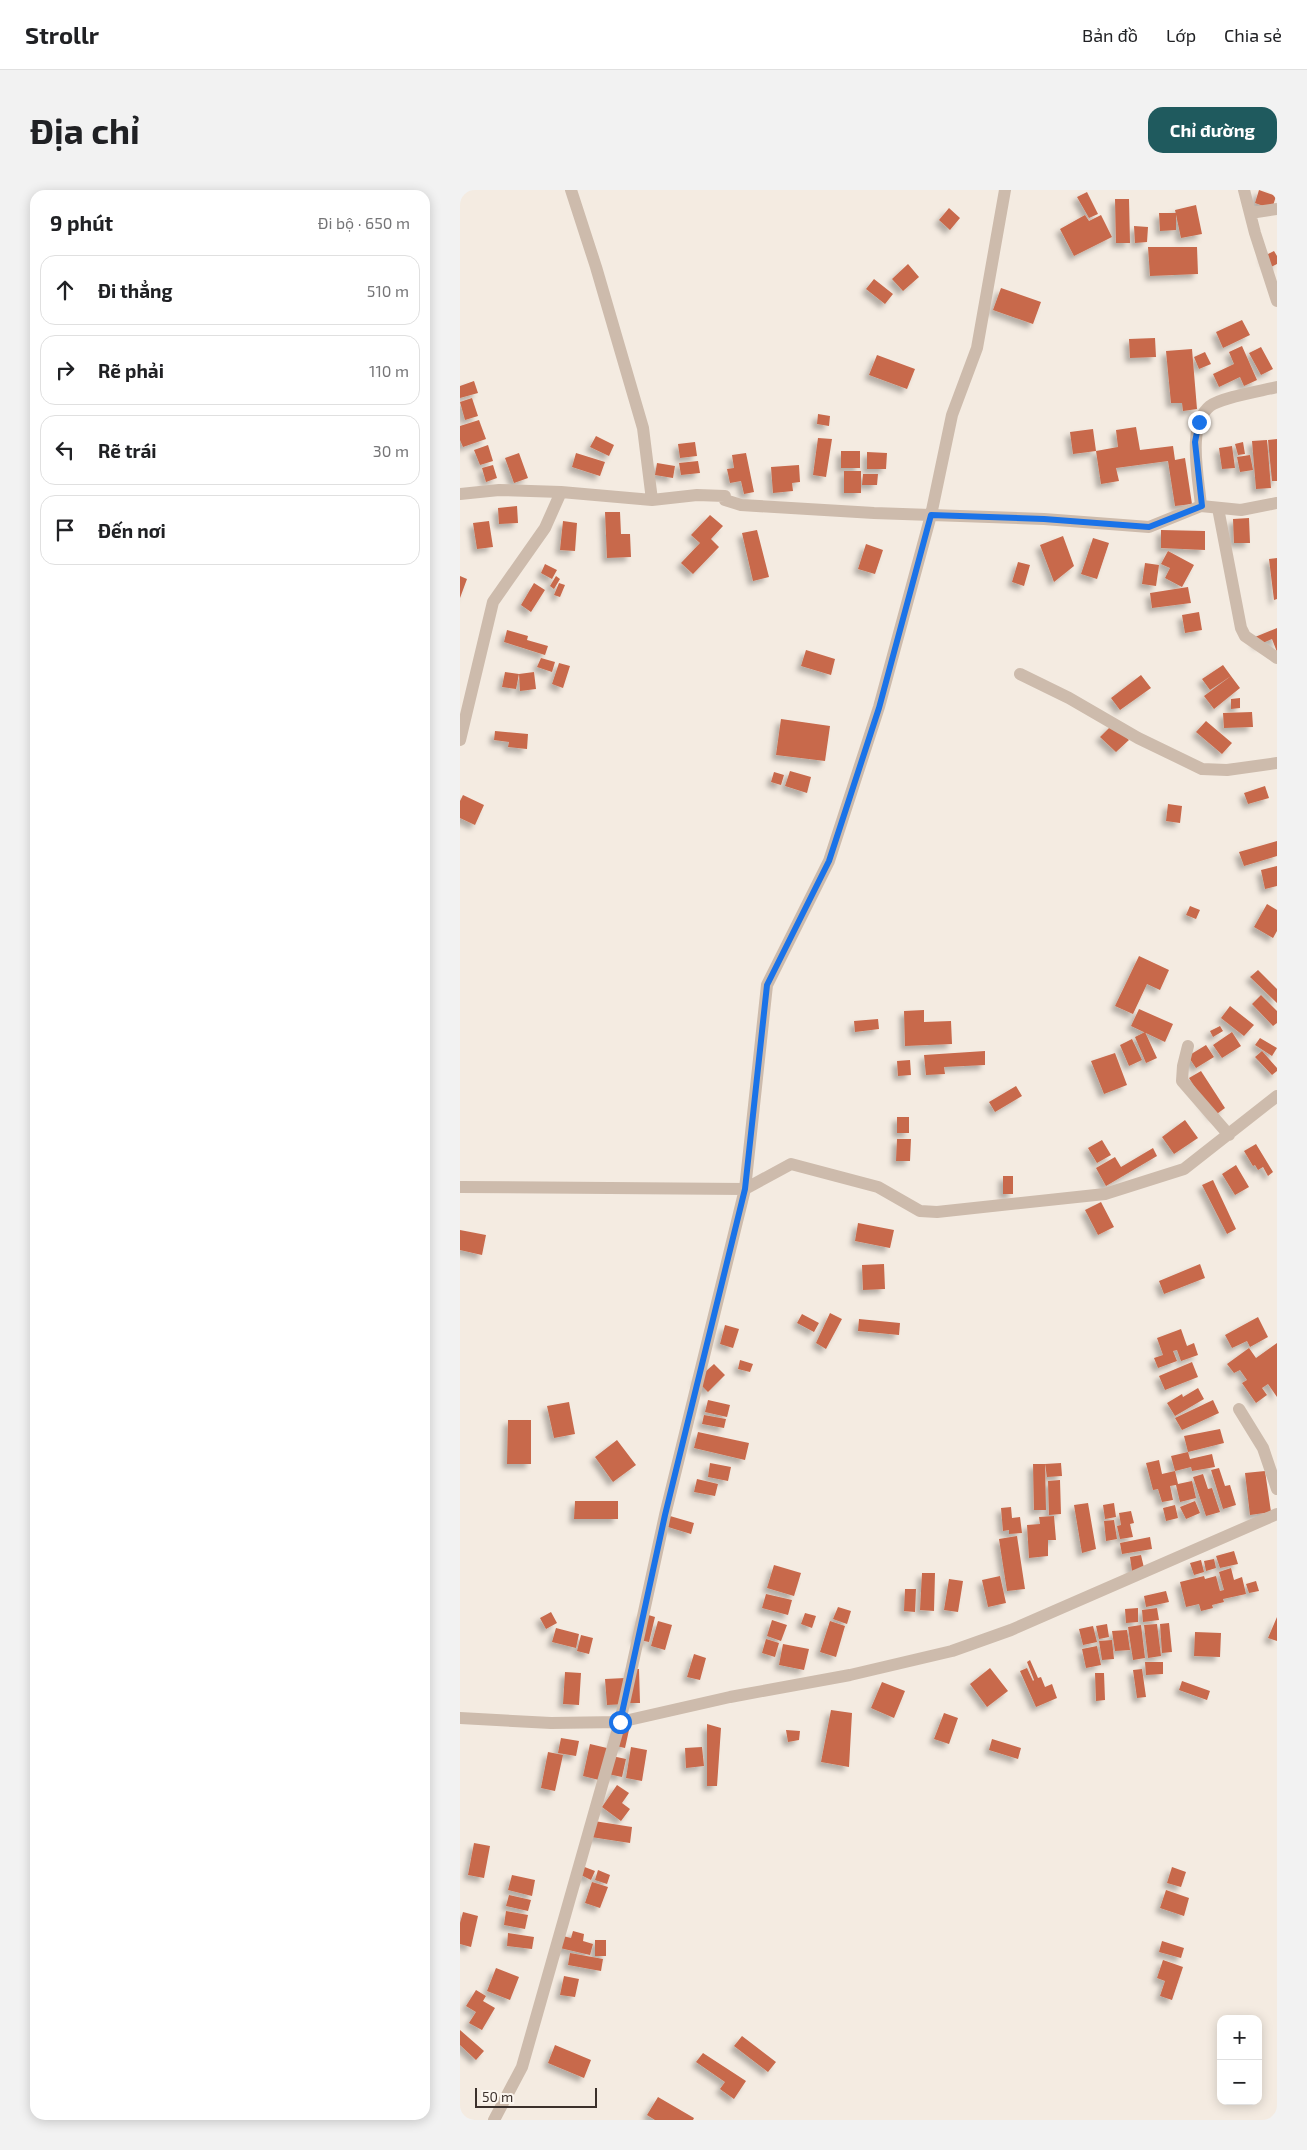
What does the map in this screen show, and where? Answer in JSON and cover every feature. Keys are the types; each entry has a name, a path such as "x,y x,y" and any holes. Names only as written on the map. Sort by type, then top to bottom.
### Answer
{"street":[{"path":"571,190 596,267 643,428 652,500"},
{"path":"494,2120 522,2067 620,1722 665,1515 745,1189 767,985 829,861 879,708 931,515 952,415 977,348 1005,190"},
{"path":"1244,190 1277,301"},
{"path":"1250,213 1277,209"},
{"path":"1202,506 1195,442 1199,422 1211,405 1277,387"},
{"path":"460,494 499,490 561,492 652,500 697,495 725,496 725,500 741,505 1044,519 1149,527 1202,506 1241,510 1277,503"},
{"path":"460,740 493,602 545,528 561,492"},
{"path":"1218,508 1241,628 1245,636 1256,646 1277,658"},
{"path":"1020,674 1069,698 1138,738 1202,768 1228,770 1277,762"},
{"path":"1188,1046 1183,1066 1182,1081 1229,1135"},
{"path":"460,1187 745,1189 791,1164 878,1187 920,1211 938,1212 1105,1194 1184,1169 1277,1096"},
{"path":"1239,1409 1264,1448 1277,1489"},
{"path":"460,1718 551,1723 620,1722 730,1697 850,1675 952,1651 1011,1630 1277,1514"}],"building":[{"path":"1259,190 1276,196 1272,209 1255,203"},
{"path":"1087,192 1098,214 1089,218 1077,197"},
{"path":"1115,199 1129,199 1130,243 1116,243"},
{"path":"1196,205 1202,234 1181,238 1175,210"},
{"path":"949,208 960,218 950,230 939,220"},
{"path":"1159,213 1176,213 1176,230 1160,231"},
{"path":"1085,215 1089,221 1101,215 1112,237 1074,256 1060,229"},
{"path":"1134,226 1148,227 1147,242 1135,243"},
{"path":"1148,247 1197,247 1198,274 1150,276"},
{"path":"1274,251 1277,256 1277,264 1271,267 1264,256"},
{"path":"908,264 919,277 903,291 892,279"},
{"path":"874,279 893,294 885,304 866,289"},
{"path":"1001,288 1041,302 1033,324 993,310"},
{"path":"1242,320 1250,335 1223,348 1216,332"},
{"path":"1155,338 1156,357 1130,358 1129,339"},
{"path":"1242,346 1257,380 1244,386 1240,377 1219,387 1213,374 1234,364 1229,352"},
{"path":"1261,347 1273,369 1261,375 1249,353"},
{"path":"1192,349 1197,409 1183,411 1182,403 1171,403 1166,351"},
{"path":"1205,352 1211,364 1199,369 1194,357"},
{"path":"877,355 915,369 907,389 869,375"},
{"path":"474,381 478,393 460,398 460,386"},
{"path":"472,398 478,416 465,420 460,402"},
{"path":"818,414 830,416 829,426 817,424"},
{"path":"479,420 486,439 463,447 460,440 460,426"},
{"path":"1136,427 1140,450 1173,446 1175,460 1185,458 1192,504 1175,506 1168,461 1116,468 1119,481 1101,484 1096,451 1118,447 1116,430"},
{"path":"1093,429 1096,451 1073,454 1070,432"},
{"path":"596,436 614,445 609,456 590,447"},
{"path":"818,438 832,439 826,477 813,475"},
{"path":"1277,439 1277,481 1272,481 1268,440"},
{"path":"1267,440 1271,488 1256,489 1252,441"},
{"path":"695,442 697,456 680,458 678,444"},
{"path":"1243,442 1245,454 1238,455 1235,444"},
{"path":"488,445 493,461 480,465 474,450"},
{"path":"1232,446 1235,468 1222,469 1219,448"},
{"path":"841,451 860,451 860,468 841,468"},
{"path":"867,452 887,453 886,469 867,469"},
{"path":"519,453 528,478 514,483 505,458"},
{"path":"576,453 605,462 600,476 572,467"},
{"path":"746,453 754,492 744,494 741,481 730,483 727,469 734,468 732,455"},
{"path":"1250,455 1253,470 1240,472 1237,457"},
{"path":"698,461 700,473 681,475 679,463"},
{"path":"657,463 675,466 673,478 655,475"},
{"path":"493,465 497,478 486,482 482,468"},
{"path":"799,465 800,482 792,483 793,491 773,493 771,467"},
{"path":"844,471 861,471 861,493 844,493"},
{"path":"863,474 878,474 877,485 862,485"},
{"path":"517,506 518,523 499,524 498,508"},
{"path":"605,512 620,512 621,534 630,534 631,557 607,558"},
{"path":"710,515 723,526 711,539 719,547 693,574 681,563 700,543 691,535"},
{"path":"1249,518 1250,543 1234,543 1233,519"},
{"path":"489,521 493,547 477,549 473,523"},
{"path":"563,521 577,523 575,551 560,550"},
{"path":"757,530 769,577 753,581 742,533"},
{"path":"1161,530 1205,531 1205,550 1161,548"},
{"path":"1063,536 1074,566 1054,582 1040,545"},
{"path":"1093,538 1109,543 1097,579 1081,574"},
{"path":"866,544 883,550 875,574 858,569"},
{"path":"1168,551 1194,565 1182,587 1165,578 1170,568 1161,564"},
{"path":"1277,558 1277,599 1274,600 1269,559"},
{"path":"1018,562 1030,565 1024,586 1012,582"},
{"path":"1145,563 1159,565 1156,586 1142,584"},
{"path":"545,564 557,570 552,579 541,573"},
{"path":"460,576 467,579 460,598"},
{"path":"556,576 560,579 554,589 550,586"},
{"path":"534,583 545,590 531,612 521,605"},
{"path":"559,583 565,585 560,597 554,595"},
{"path":"1188,587 1191,603 1152,608 1150,593"},
{"path":"1199,612 1202,630 1185,633 1182,615"},
{"path":"1277,628 1277,652 1272,639 1258,645 1255,637"},
{"path":"507,630 528,636 527,640 548,646 545,655 504,642"},
{"path":"806,650 835,659 831,675 801,666"},
{"path":"541,658 555,662 552,672 537,667"},
{"path":"559,663 570,666 563,688 552,684"},
{"path":"1223,665 1231,676 1210,690 1202,679"},
{"path":"505,672 519,674 516,689 502,687"},
{"path":"534,672 536,689 520,691 519,674"},
{"path":"1141,675 1151,688 1120,710 1111,698"},
{"path":"1231,676 1240,688 1214,709 1204,696"},
{"path":"1240,698 1240,708 1231,709 1231,699"},
{"path":"1252,712 1253,727 1224,728 1223,713"},
{"path":"781,719 830,726 825,761 776,755"},
{"path":"1206,721 1232,743 1222,754 1196,732"},
{"path":"1113,724 1129,740 1116,752 1100,737"},
{"path":"495,731 528,734 527,749 508,747 509,742 494,740"},
{"path":"790,771 811,777 807,793 785,786"},
{"path":"774,772 784,775 781,785 771,782"},
{"path":"1265,786 1269,798 1248,804 1244,793"},
{"path":"463,795 484,805 475,825 460,818 460,801"},
{"path":"1168,804 1182,806 1180,823 1166,821"},
{"path":"1277,841 1277,856 1244,866 1239,852"},
{"path":"1277,866 1277,886 1265,889 1261,870"},
{"path":"1267,904 1277,910 1277,931 1273,938 1254,927"},
{"path":"1190,906 1200,910 1196,919 1186,915"},
{"path":"1139,956 1169,970 1160,990 1147,984 1133,1014 1115,1006"},
{"path":"1258,970 1277,989 1277,1003 1250,977"},
{"path":"1261,995 1277,1011 1277,1023 1273,1026 1252,1004"},
{"path":"1230,1006 1254,1025 1244,1036 1221,1018"},
{"path":"1139,1009 1173,1024 1165,1042 1131,1026"},
{"path":"924,1010 924,1022 951,1021 952,1044 905,1046 904,1011"},
{"path":"878,1019 879,1029 855,1032 854,1021"},
{"path":"1220,1026 1223,1031 1213,1037 1210,1031"},
{"path":"1145,1032 1157,1058 1146,1063 1135,1037"},
{"path":"1232,1032 1241,1046 1222,1058 1213,1045"},
{"path":"1260,1038 1277,1048 1272,1056 1255,1045"},
{"path":"1132,1039 1142,1060 1129,1066 1120,1045"},
{"path":"1206,1045 1214,1057 1196,1068 1188,1056"},
{"path":"985,1051 985,1065 944,1067 945,1074 926,1075 924,1055"},
{"path":"1262,1051 1277,1068 1277,1071 1272,1075 1255,1057"},
{"path":"1115,1053 1127,1085 1104,1094 1091,1061"},
{"path":"910,1060 911,1075 898,1076 897,1061"},
{"path":"1201,1071 1225,1108 1214,1116 1189,1078"},
{"path":"1016,1086 1022,1096 995,1112 989,1102"},
{"path":"897,1117 909,1117 909,1133 897,1133"},
{"path":"1185,1120 1198,1138 1174,1154 1162,1137"},
{"path":"897,1139 911,1139 910,1161 896,1161"},
{"path":"1102,1140 1111,1155 1097,1163 1088,1148"},
{"path":"1256,1144 1273,1172 1268,1176 1263,1167 1258,1170 1255,1165 1253,1166 1244,1151"},
{"path":"1153,1148 1157,1156 1106,1186 1096,1168 1115,1157 1121,1167"},
{"path":"1236,1165 1249,1187 1235,1195 1222,1174"},
{"path":"1003,1176 1013,1176 1013,1194 1003,1194"},
{"path":"1213,1180 1236,1229 1227,1234 1202,1185"},
{"path":"1101,1202 1114,1227 1098,1235 1085,1210"},
{"path":"858,1223 894,1230 890,1248 855,1241"},
{"path":"460,1230 486,1235 482,1255 460,1250"},
{"path":"884,1264 885,1289 863,1290 862,1265"},
{"path":"1200,1264 1205,1278 1164,1294 1159,1281"},
{"path":"830,1313 842,1319 826,1349 816,1343"},
{"path":"802,1314 819,1323 814,1332 797,1323"},
{"path":"1258,1317 1268,1337 1250,1347 1247,1341 1232,1348 1225,1335"},
{"path":"859,1319 900,1323 899,1335 858,1331"},
{"path":"725,1325 739,1329 733,1348 720,1344"},
{"path":"1181,1329 1187,1346 1194,1343 1198,1355 1181,1361 1177,1350 1173,1351 1177,1361 1158,1368 1154,1358 1163,1355 1157,1338"},
{"path":"1277,1343 1277,1397 1268,1384 1262,1388 1267,1395 1256,1403 1242,1383 1247,1380 1240,1370 1234,1373 1227,1364 1249,1348 1256,1358"},
{"path":"740,1360 753,1364 750,1372 738,1369"},
{"path":"1192,1362 1198,1377 1165,1390 1159,1376"},
{"path":"714,1364 725,1375 708,1392 696,1380"},
{"path":"1198,1388 1204,1399 1175,1416 1167,1403 1182,1394 1183,1397"},
{"path":"708,1400 730,1405 727,1417 705,1412"},
{"path":"1213,1400 1219,1413 1182,1430 1175,1418"},
{"path":"569,1402 575,1434 554,1438 547,1406"},
{"path":"704,1415 726,1419 724,1428 702,1424"},
{"path":"508,1420 531,1420 531,1464 507,1464"},
{"path":"1220,1429 1224,1443 1188,1452 1184,1436"},
{"path":"698,1432 749,1443 745,1460 694,1448"},
{"path":"617,1440 636,1465 613,1482 595,1457"},
{"path":"1188,1452 1190,1459 1212,1454 1215,1467 1192,1471 1191,1467 1175,1471 1171,1456"},
{"path":"1159,1460 1162,1474 1175,1471 1178,1484 1192,1481 1196,1498 1180,1502 1176,1485 1170,1486 1173,1500 1162,1502 1158,1489 1153,1490 1146,1463"},
{"path":"710,1463 731,1467 728,1481 708,1477"},
{"path":"1061,1463 1062,1476 1047,1477 1045,1464"},
{"path":"1033,1464 1045,1464 1046,1510 1034,1510"},
{"path":"1219,1468 1225,1486 1230,1485 1236,1505 1223,1509 1211,1470"},
{"path":"1265,1471 1271,1512 1250,1515 1245,1473"},
{"path":"1203,1474 1208,1489 1212,1488 1220,1512 1206,1516 1193,1477"},
{"path":"697,1479 718,1484 715,1496 694,1492"},
{"path":"1060,1480 1061,1514 1049,1515 1048,1481"},
{"path":"575,1501 618,1501 618,1519 574,1519"},
{"path":"1195,1501 1200,1513 1186,1519 1180,1507"},
{"path":"1088,1503 1096,1549 1082,1553 1074,1505"},
{"path":"1114,1503 1116,1517 1105,1519 1103,1505"},
{"path":"1175,1505 1178,1518 1166,1521 1163,1508"},
{"path":"1011,1507 1012,1518 1020,1517 1022,1533 1009,1534 1009,1530 1003,1531 1001,1508"},
{"path":"1131,1511 1134,1523 1130,1524 1133,1537 1120,1539 1117,1526 1121,1525 1119,1513"},
{"path":"670,1516 694,1523 691,1534 668,1527"},
{"path":"1054,1516 1056,1540 1048,1540 1048,1556 1029,1558 1027,1525 1040,1524 1039,1517"},
{"path":"1114,1520 1117,1539 1106,1541 1104,1521"},
{"path":"1017,1536 1025,1589 1007,1591 999,1539"},
{"path":"1150,1537 1152,1549 1122,1554 1120,1543"},
{"path":"1234,1551 1238,1564 1220,1568 1216,1556"},
{"path":"1141,1555 1144,1568 1132,1571 1130,1557"},
{"path":"1214,1559 1216,1568 1206,1571 1204,1561"},
{"path":"1201,1560 1204,1572 1194,1575 1190,1563"},
{"path":"774,1565 801,1573 794,1596 767,1588"},
{"path":"1231,1568 1234,1580 1242,1577 1246,1594 1223,1599 1224,1602 1212,1605 1213,1608 1201,1611 1199,1604 1186,1607 1180,1582 1204,1576 1205,1579 1216,1576 1220,1591 1224,1590 1219,1572"},
{"path":"922,1573 935,1573 934,1611 920,1610"},
{"path":"1000,1576 1006,1603 988,1607 982,1580"},
{"path":"949,1579 963,1581 958,1612 944,1610"},
{"path":"1256,1581 1259,1591 1249,1593 1246,1584"},
{"path":"905,1589 916,1589 915,1612 904,1611"},
{"path":"1166,1591 1169,1602 1146,1607 1144,1596"},
{"path":"766,1594 792,1600 788,1615 762,1608"},
{"path":"838,1607 851,1611 847,1624 833,1619"},
{"path":"1138,1608 1138,1622 1126,1623 1125,1609"},
{"path":"1157,1608 1159,1620 1143,1622 1142,1610"},
{"path":"551,1612 557,1623 546,1629 540,1618"},
{"path":"642,1613 655,1617 649,1642 635,1639"},
{"path":"805,1613 816,1616 812,1628 801,1624"},
{"path":"1277,1617 1277,1641 1268,1638"},
{"path":"772,1620 787,1625 781,1641 767,1636"},
{"path":"658,1621 672,1625 665,1650 651,1646"},
{"path":"830,1621 845,1626 836,1657 820,1652"},
{"path":"1169,1623 1172,1652 1162,1653 1160,1624"},
{"path":"1107,1624 1109,1637 1099,1639 1096,1626"},
{"path":"1157,1624 1161,1656 1148,1658 1144,1625"},
{"path":"1141,1625 1145,1658 1133,1660 1128,1627"},
{"path":"1093,1626 1097,1642 1083,1645 1079,1629"},
{"path":"556,1628 579,1634 576,1648 552,1642"},
{"path":"1127,1630 1130,1650 1115,1651 1112,1631"},
{"path":"1195,1632 1221,1633 1220,1657 1194,1656"},
{"path":"581,1635 593,1638 589,1654 577,1651"},
{"path":"766,1639 779,1643 775,1657 762,1653"},
{"path":"1112,1640 1114,1659 1102,1660 1099,1641"},
{"path":"783,1644 809,1649 804,1670 779,1665"},
{"path":"1097,1646 1101,1665 1086,1668 1082,1649"},
{"path":"694,1654 706,1658 700,1680 687,1677"},
{"path":"1030,1660 1038,1678 1041,1677 1045,1687 1052,1684 1057,1698 1036,1707 1020,1671 1027,1668 1034,1680 1027,1662"},
{"path":"1145,1662 1163,1662 1163,1674 1146,1675"},
{"path":"990,1668 1008,1691 987,1707 970,1684"},
{"path":"629,1669 639,1669 640,1703 630,1703"},
{"path":"1142,1669 1146,1697 1137,1698 1133,1670"},
{"path":"565,1672 581,1673 579,1705 563,1704"},
{"path":"1095,1673 1104,1673 1105,1700 1096,1701"},
{"path":"625,1678 626,1704 607,1705 605,1679"},
{"path":"1182,1681 1210,1691 1207,1700 1179,1690"},
{"path":"882,1682 905,1691 894,1718 871,1708"},
{"path":"831,1710 852,1713 849,1767 821,1762"},
{"path":"944,1713 958,1718 949,1744 934,1739"},
{"path":"707,1724 721,1728 717,1786 707,1786"},
{"path":"616,1727 629,1730 625,1748 612,1745"},
{"path":"786,1730 800,1731 799,1740 788,1742"},
{"path":"561,1738 579,1741 576,1756 558,1753"},
{"path":"992,1739 1021,1748 1018,1759 989,1750"},
{"path":"590,1744 607,1748 599,1780 583,1776"},
{"path":"631,1747 647,1750 642,1781 626,1778"},
{"path":"702,1747 704,1766 686,1768 685,1748"},
{"path":"548,1752 563,1755 555,1791 541,1788"},
{"path":"612,1756 626,1759 622,1777 608,1774"},
{"path":"617,1785 629,1793 622,1803 630,1809 621,1821 602,1807"},
{"path":"594,1821 632,1827 630,1843 591,1837"},
{"path":"474,1843 490,1846 484,1878 468,1875"},
{"path":"582,1866 595,1871 591,1880 579,1874"},
{"path":"1172,1867 1186,1872 1181,1887 1167,1883"},
{"path":"598,1870 610,1875 607,1884 595,1880"},
{"path":"512,1875 535,1880 532,1896 508,1890"},
{"path":"592,1882 608,1887 600,1908 585,1903"},
{"path":"1166,1890 1189,1898 1184,1916 1160,1908"},
{"path":"509,1895 531,1900 528,1911 506,1906"},
{"path":"506,1911 528,1915 525,1929 504,1925"},
{"path":"463,1912 478,1916 471,1947 460,1944 460,1923"},
{"path":"573,1931 584,1934 583,1941 593,1944 590,1955 560,1948 563,1936 571,1938"},
{"path":"508,1933 534,1937 532,1949 507,1946"},
{"path":"595,1940 606,1940 606,1956 595,1956"},
{"path":"1162,1941 1184,1948 1181,1958 1159,1952"},
{"path":"570,1953 603,1959 601,1971 568,1965"},
{"path":"1163,1960 1183,1967 1172,2000 1160,1996 1165,1981 1157,1978"},
{"path":"496,1968 519,1977 510,2000 487,1991"},
{"path":"564,1976 579,1979 575,1997 560,1995"},
{"path":"476,1990 486,1996 483,2001 495,2008 482,2030 469,2023 476,2012 466,2006"},
{"path":"460,2030 484,2051 476,2060 460,2045"},
{"path":"742,2036 776,2062 768,2072 734,2046"},
{"path":"555,2045 591,2060 584,2078 548,2063"},
{"path":"703,2053 746,2081 734,2099 720,2089 725,2082 696,2062"},
{"path":"658,2097 694,2118 693,2120 655,2120 647,2115"}],"route":[{"path":"620,1722 665,1515 745,1189 767,985 829,861 879,708 931,515 1044,519 1149,527 1202,506 1195,442 1199,422"}]}
